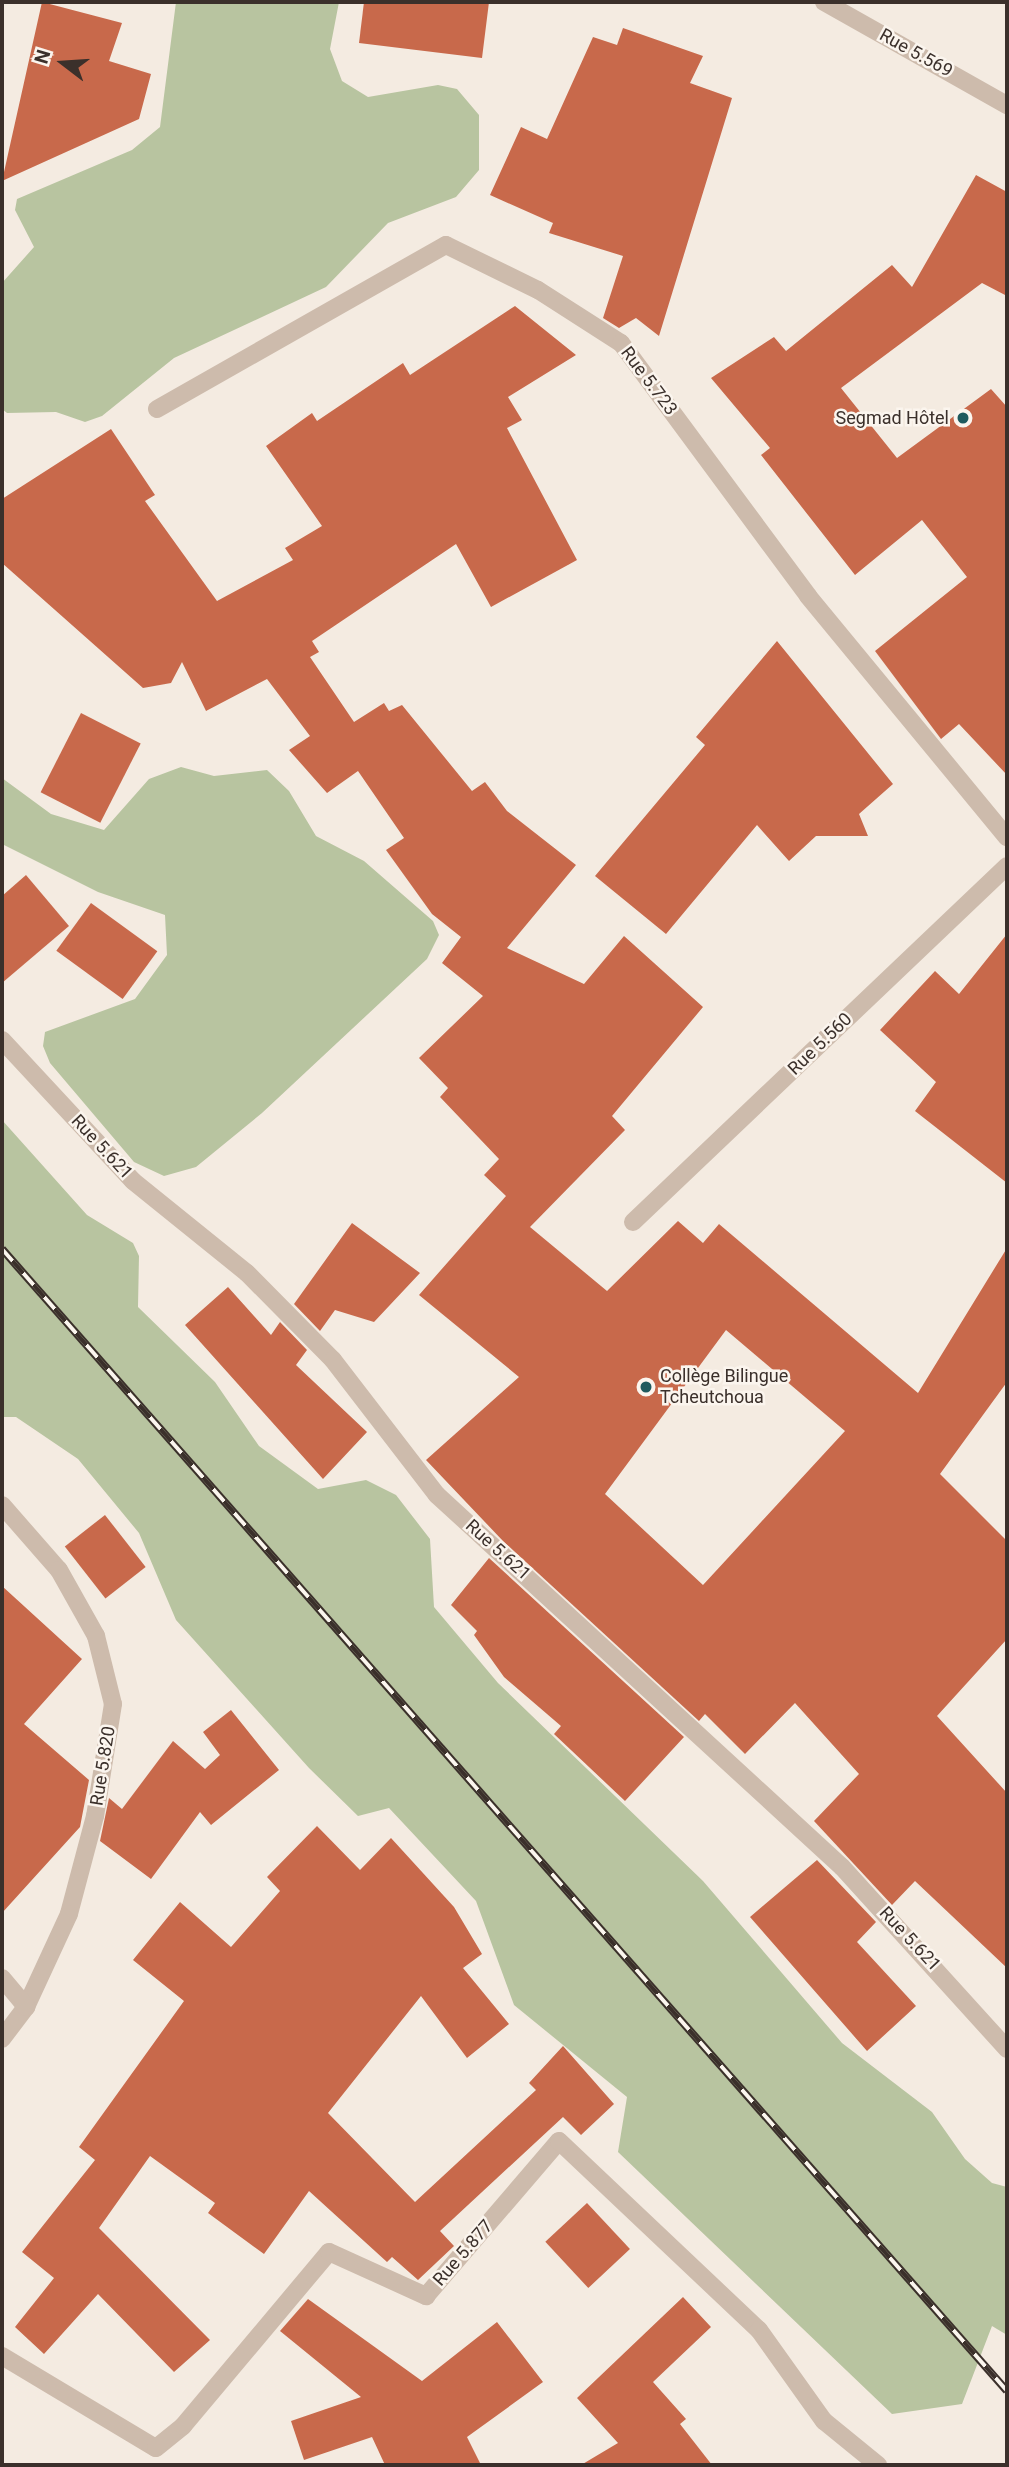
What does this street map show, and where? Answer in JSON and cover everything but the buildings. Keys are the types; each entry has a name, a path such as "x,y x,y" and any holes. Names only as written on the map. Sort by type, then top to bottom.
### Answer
{"street":[{"name":"Rue 5.569","path":"824,2 1007,105"},
{"name":"Rue 5.723","path":"157,409 446,245 538,290 621,343 808,596 1007,837"},
{"name":"Rue 5.560","path":"633,1222 1007,866"},
{"name":"Rue 5.621","path":"2,1040 133,1181 247,1273 333,1360 437,1495 842,1867 1007,2049"},
{"name":"Rue 5.820","path":"2,1505 59,1570 96,1636 113,1704 81,1877 26,2007 2,2039"},
{"path":"2,1978 26,2007"},
{"name":"Rue 5.877","path":"2,2356 156,2448 183,2426 329,2252 426,2296 559,2141 759,2330 824,2421 878,2465"}],"green space":[{"path":"176,2 339,2 330,49 342,81 368,97 438,85 457,89 479,115 479,170 456,197 388,223 326,287 174,358 102,416 85,422 56,412 7,413 2,409 2,283 34,247 15,210 17,199 132,150 160,127"},
{"path":"181,767 214,776 267,770 289,791 316,836 364,861 433,921 439,935 427,959 262,1113 196,1167 164,1176 134,1162 50,1063 43,1046 45,1032 135,999 167,955 165,915 98,892 2,844 2,778 51,814 104,830 149,779"},
{"path":"2,1120 87,1215 133,1243 139,1256 138,1307 215,1382 259,1446 318,1489 366,1480 396,1495 430,1539 434,1607 498,1683 703,1881 842,2043 932,2112 965,2159 992,2183 1007,2187 1007,2335 992,2326 962,2404 892,2414 618,2152 627,2097 514,2005 476,1901 389,1808 358,1816 309,1768 176,1620 139,1533 78,1459 16,1417 2,1417"}],"railway":[{"path":"2,1249 1007,2391"}],"place":[{"name":"Segmad Hôtel","path":"963,418"},
{"name":"Collège Bilingue Tcheutchoua","path":"646,1387"}]}
